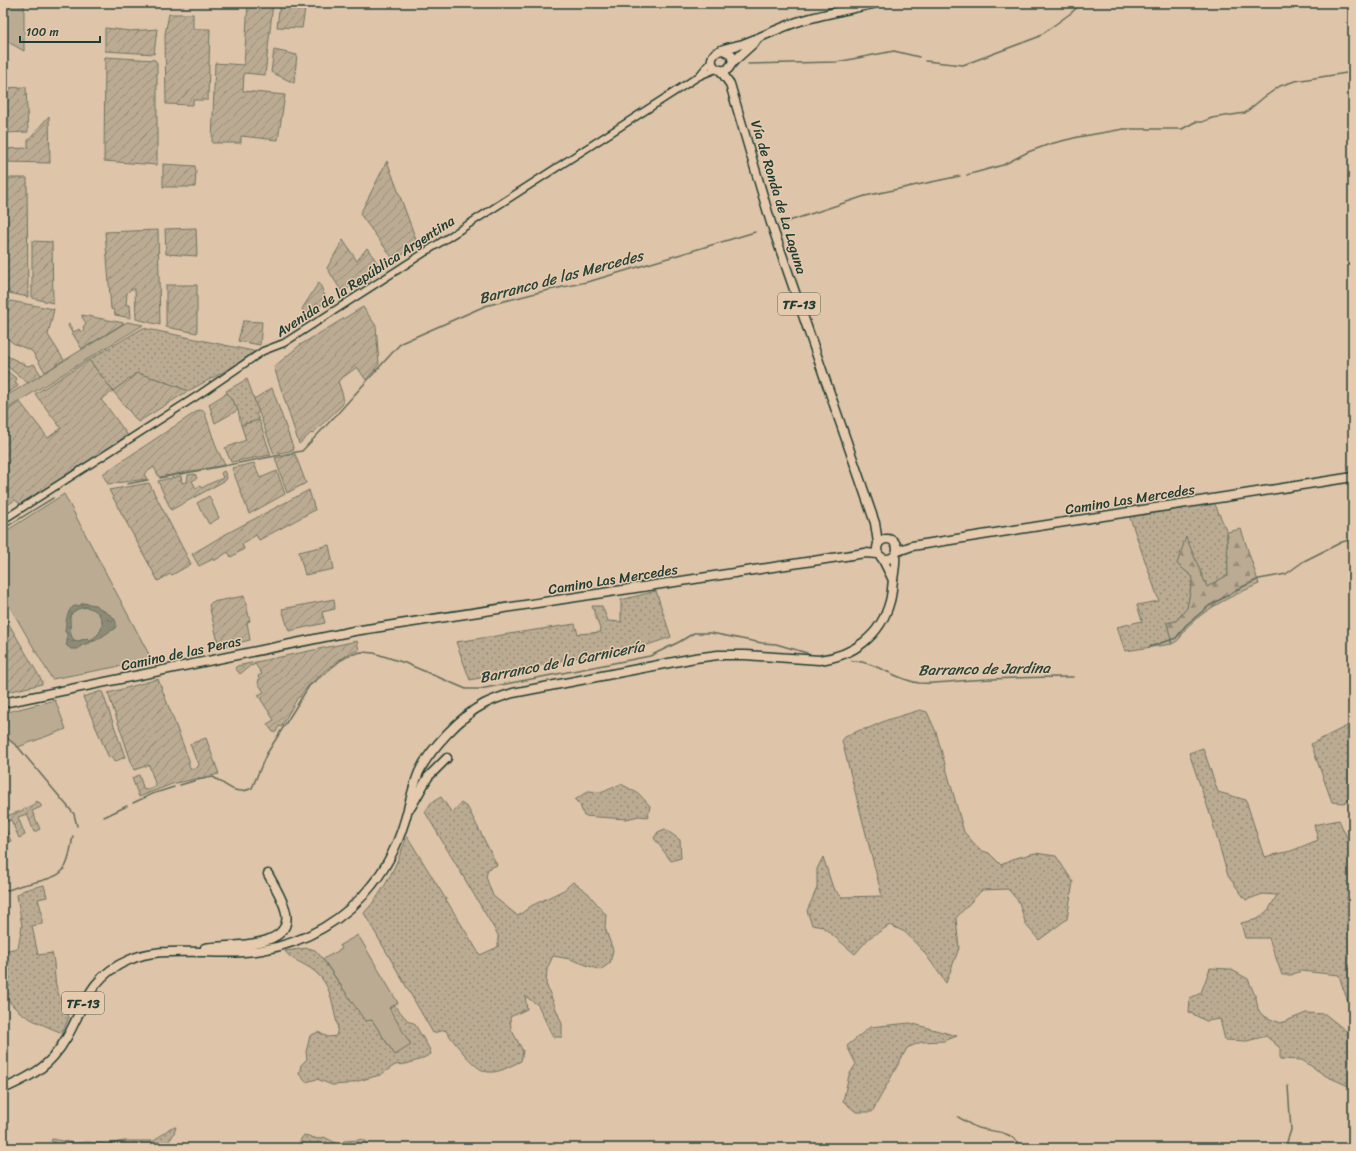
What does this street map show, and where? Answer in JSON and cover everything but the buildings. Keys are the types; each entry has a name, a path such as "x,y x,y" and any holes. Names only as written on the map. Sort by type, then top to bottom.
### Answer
{"main road":[{"path":"712,60 717,51 760,37 797,22 877,3"},
{"path":"719,70 728,69 760,37"},
{"path":"723,50 731,54 732,64"},
{"name":"TF-13","path":"712,60 712,63 719,70"},
{"name":"Vía de Ronda de La Laguna","path":"730,84 732,64"},
{"name":"Vía de Ronda de La Laguna","path":"719,70 730,84 771,223 875,523 878,544"},
{"name":"Camino Las Mercedes","path":"896,553 912,546 1353,477"},
{"name":"Vía de Ronda de La Laguna","path":"875,523 893,540"},
{"path":"878,544 884,539 893,540"},
{"name":"TF-13","path":"3,1089 30,1076 42,1068 52,1058 69,1033 83,1003 90,992 107,973 130,959 147,954 165,952 237,953 263,950 285,945 330,924 360,900 372,886 390,858 408,811 419,772 427,758 438,744 472,712 498,697 521,691 695,658 718,655 765,656 809,660 830,659 845,654 858,647 869,638 879,627 885,616 890,602 898,547 893,540"},
{"name":"Camino Las Mercedes","path":"893,540 912,546"},
{"name":"TF-13","path":"878,544 880,556 893,580"},
{"name":"Camino Las Mercedes","path":"865,553 878,544"},
{"name":"Camino Las Mercedes","path":"364,629 865,553 880,556"},
{"path":"880,556 889,559 896,553"},
{"name":"Camino de las Peras","path":"3,703 364,629"},
{"path":"408,811 428,777 447,758"},
{"path":"185,952 209,947 260,942 274,938 281,933 285,927 286,913 268,874"}],"street":[{"name":"Avenida de la República Argentina","path":"699,76 712,60"},
{"name":"Avenida de la República Argentina","path":"3,520 200,394 264,351 284,343 699,76 719,70"}],"green space":[{"path":"3,3 24,3 24,51 3,39"},
{"path":"248,3 273,3 265,75 244,73 243,91 285,95 278,140 241,136 241,143 212,143 215,63 244,65"},
{"path":"280,3 306,3 302,28 277,27"},
{"path":"169,14 193,14 193,29 210,29 208,100 193,100 193,105 166,104 165,34"},
{"path":"105,28 130,31 157,29 154,54 105,51"},
{"path":"274,50 297,55 294,83 271,72"},
{"path":"105,57 155,60 157,63 157,165 104,161"},
{"path":"26,87 28,132 4,133 3,88"},
{"path":"49,116 50,163 4,162 4,149 28,148 28,140"},
{"path":"387,161 418,245 394,260 360,214"},
{"path":"163,164 195,166 195,187 163,187"},
{"path":"3,178 27,178 28,297 9,293 6,290"},
{"path":"196,228 197,256 166,254 165,229"},
{"path":"158,230 160,325 136,319 135,289 131,289 127,293 126,305 130,305 131,318 115,315 114,310 111,309 105,232"},
{"path":"343,240 357,261 367,248 381,268 370,279 356,288 353,285 342,292 327,268"},
{"path":"32,241 52,242 53,303 32,298"},
{"path":"319,282 327,301 310,312 305,313 302,309"},
{"path":"166,285 197,285 197,333 166,327"},
{"path":"10,301 54,309 48,335 64,360 45,372 32,351 13,343 3,335 3,328"},
{"path":"363,307 376,326 379,364 366,380 357,367 338,381 343,396 343,404 312,434 311,433 299,444 274,367 300,345"},
{"path":"82,315 124,323 82,349 68,326 69,324 74,332 79,329 81,332 86,323"},
{"path":"243,321 262,322 260,345 238,341"},
{"path":"127,322 143,325 3,411 3,398"},
{"path":"143,328 253,351 255,355 188,391 137,373 113,391 89,360"},
{"path":"5,355 28,366 34,364 41,375 28,383 3,363 3,358"},
{"path":"89,360 113,391 101,400 129,437 20,504 15,500 4,507 8,512 3,515 3,413 20,402 48,438 61,428 35,394"},
{"path":"3,368 17,379 15,382 18,386 3,396"},
{"path":"137,373 188,391 138,422 113,391"},
{"path":"247,379 259,412 256,414 259,420 241,425 238,410 226,391"},
{"path":"272,388 294,450 274,454 254,399"},
{"path":"227,393 238,410 215,423 209,404"},
{"path":"199,410 204,411 217,449 225,465 159,477 154,467 144,474 147,479 108,484 103,475 104,473"},
{"path":"259,420 271,455 231,462 225,448 246,440 241,425"},
{"path":"295,454 306,483 287,493 275,458"},
{"path":"254,463 260,478 277,471 285,494 249,514 232,468"},
{"path":"224,471 227,477 226,480 171,510 158,481 181,476 182,483 187,482 188,475 195,474 197,478 192,481 196,488 200,486 202,488 223,478 221,473"},
{"path":"149,483 191,564 158,581 109,490"},
{"path":"309,490 315,510 259,540 256,535 242,544 244,549 231,557 228,552 214,561 213,559 199,566 192,554 224,535"},
{"path":"64,494 152,660 52,679 3,595 3,533"},
{"path":"209,496 219,518 209,524 197,503"},
{"path":"1214,502 1227,532 1228,575 1207,587 1186,538 1177,564 1193,577 1187,608 1176,621 1167,623 1172,644 1125,651 1117,627 1142,621 1137,605 1159,601 1129,515"},
{"path":"1241,529 1259,584 1231,597 1204,613 1188,626 1180,638 1172,644 1167,623 1176,621 1187,608 1193,577 1177,564 1186,537 1207,587 1228,575 1227,532"},
{"path":"329,545 334,569 305,575 299,552"},
{"path":"656,591 671,637 624,653 607,651 470,680 456,642 575,624 578,634 601,632 592,606 602,606 608,621 621,622 621,600"},
{"path":"244,596 250,621 247,622 250,640 221,647 219,646 209,605 212,602"},
{"path":"334,599 335,609 322,612 325,623 289,631 282,609"},
{"path":"3,614 42,681 42,684 7,692 3,687"},
{"path":"357,641 359,650 348,654 312,682 300,697 298,697 281,727 279,726 276,732 273,732 267,724 274,720 258,695 264,692 258,683 258,676 262,674 255,664 252,666 251,665 240,674 235,668 237,666"},
{"path":"158,679 189,760 189,766 191,769 195,769 198,767 199,763 196,760 190,744 206,738 219,774 172,784 139,797 132,778 139,775 144,790 156,786 149,765 134,770 108,693"},
{"path":"102,691 125,757 114,762 112,757 109,758 83,697"},
{"path":"55,700 66,729 18,747 3,735 3,713"},
{"path":"920,710 927,712 936,732 964,832 980,850 989,853 1001,865 1016,858 1035,853 1056,856 1073,882 1067,919 1039,940 1026,925 1019,902 1008,889 982,890 956,918 959,948 946,983 924,952 905,932 890,925 869,938 855,954 823,927 812,925 807,911 817,888 817,869 823,857 833,888 842,897 882,896 842,741 845,737 860,730"},
{"path":"1353,723 1353,799 1343,803 1332,802 1311,744"},
{"path":"1203,748 1218,792 1246,800 1264,857 1291,851 1318,840 1314,825 1339,820 1353,851 1353,1015 1339,975 1301,971 1291,975 1282,975 1269,938 1245,938 1241,923 1258,919 1269,909 1277,895 1263,894 1246,900 1228,876 1211,817 1189,753"},
{"path":"621,784 639,794 650,806 648,817 639,816 626,819 584,816 580,805 575,800 588,791 603,792"},
{"path":"441,797 452,813 461,803 468,808 497,865 488,869 486,877 493,896 518,916 531,906 564,890 573,882 588,893 606,915 605,928 613,950 610,963 600,970 570,959 553,956 547,969 546,984 562,1024 562,1037 553,1037 538,1005 525,996 527,1009 510,1017 511,1029 523,1051 521,1061 493,1072 483,1071 471,1062 445,1030 433,1033 364,913 378,896 390,877 407,836 480,955 498,947 498,935 425,812 431,803"},
{"path":"37,801 41,805 41,807 32,811 40,829 34,832 27,814 18,817 25,835 19,838 11,820 3,823 3,817 27,808 35,804"},
{"path":"3,824 11,841 4,844"},
{"path":"665,829 680,840 681,858 671,861 654,838 658,832"},
{"path":"44,885 47,897 38,899 42,913 42,924 32,926 38,955 52,953 57,988 69,1017 62,1033 35,1021 18,1011 6,996 2,982 3,951 18,948 22,926 17,895 24,890"},
{"path":"358,935 398,1003 389,1008 411,1045 395,1055 372,1020 365,1021 323,959 342,949 340,945"},
{"path":"308,948 315,950 323,959 342,988 372,1020 395,1055 387,1009 394,1005 409,1022 414,1023 431,1054 406,1064 395,1065 380,1075 347,1084 332,1085 317,1079 306,1082 299,1074 301,1065 307,1059 306,1052 310,1036 318,1032 328,1037 336,1036 338,1027 332,1001 325,983 316,973 307,966 293,959 285,951"},
{"path":"1210,968 1230,969 1248,979 1256,998 1258,1009 1262,1015 1270,1019 1281,1023 1306,1013 1325,1014 1346,1031 1353,1030 1353,1088 1326,1076 1302,1060 1280,1059 1280,1048 1266,1036 1247,1041 1225,1040 1220,1019 1206,1021 1189,1012 1190,998 1201,993"},
{"path":"910,1023 957,1036 944,1041 921,1042 907,1048 872,1112 856,1112 843,1101 849,1075 856,1064 847,1046 870,1027"},
{"path":"176,1127 170,1140 158,1148 62,1148 51,1141 52,1139 74,1143 88,1142 108,1144 124,1141 154,1141 170,1128"},
{"path":"304,1135 318,1139 324,1137 340,1145 344,1141 361,1139 367,1142 367,1148 297,1148"}],"water":[{"path":"83,603 95,605 113,617 116,627 97,640 91,642 90,640 97,635 101,629 102,622 100,616 91,608 76,610 70,617 71,636 74,640 78,641 88,638 90,643 82,645 78,649 71,649 66,645 66,620 71,608 79,606"}],"waterway":[{"path":"925,61 963,65 1038,37 1082,3"},
{"path":"748,64 837,62 894,51 919,57"},
{"name":"Barranco de las Mercedes","path":"967,175 1003,165 1028,152 1050,144 1078,137 1124,129 1182,129 1195,122 1202,122 1212,118 1245,113 1280,86 1295,81 1353,72"},
{"name":"Barranco de las Mercedes","path":"780,224 865,196 960,176"},
{"name":"Barranco de las Mercedes","path":"160,478 302,451 401,343 485,306 591,281 755,232"},
{"name":"Barranco de las Mercedes","path":"127,484 148,480"},
{"name":"Barranco de las Mercedes","path":"3,529 53,498"},
{"name":"Barranco de Jardina","path":"1149,647 1176,638 1186,625 1209,606 1240,588 1259,579 1286,574 1304,561 1342,542 1353,539"},
{"name":"Barranco de la Carnicería","path":"180,785 213,777 236,790 241,791 252,788 266,755 309,686 341,660 350,655 361,652 374,653 405,663 466,689 480,689 650,656 694,633 711,633 762,643 776,644 807,653"},
{"name":"Barranco de Jardina","path":"852,661 869,664 902,678 919,683 1009,678 1073,677"},
{"path":"3,735 18,747 74,814 77,826"},
{"name":"Barranco de la Carnicería","path":"133,803 152,794 174,787"},
{"name":"Barranco de la Carnicería","path":"104,817 127,806"},
{"path":"3,891 57,875 66,866 73,836"},
{"path":"1285,1148 1291,1130 1288,1086"},
{"path":"958,1117 975,1127 1008,1135 1018,1142 1023,1148"}]}
